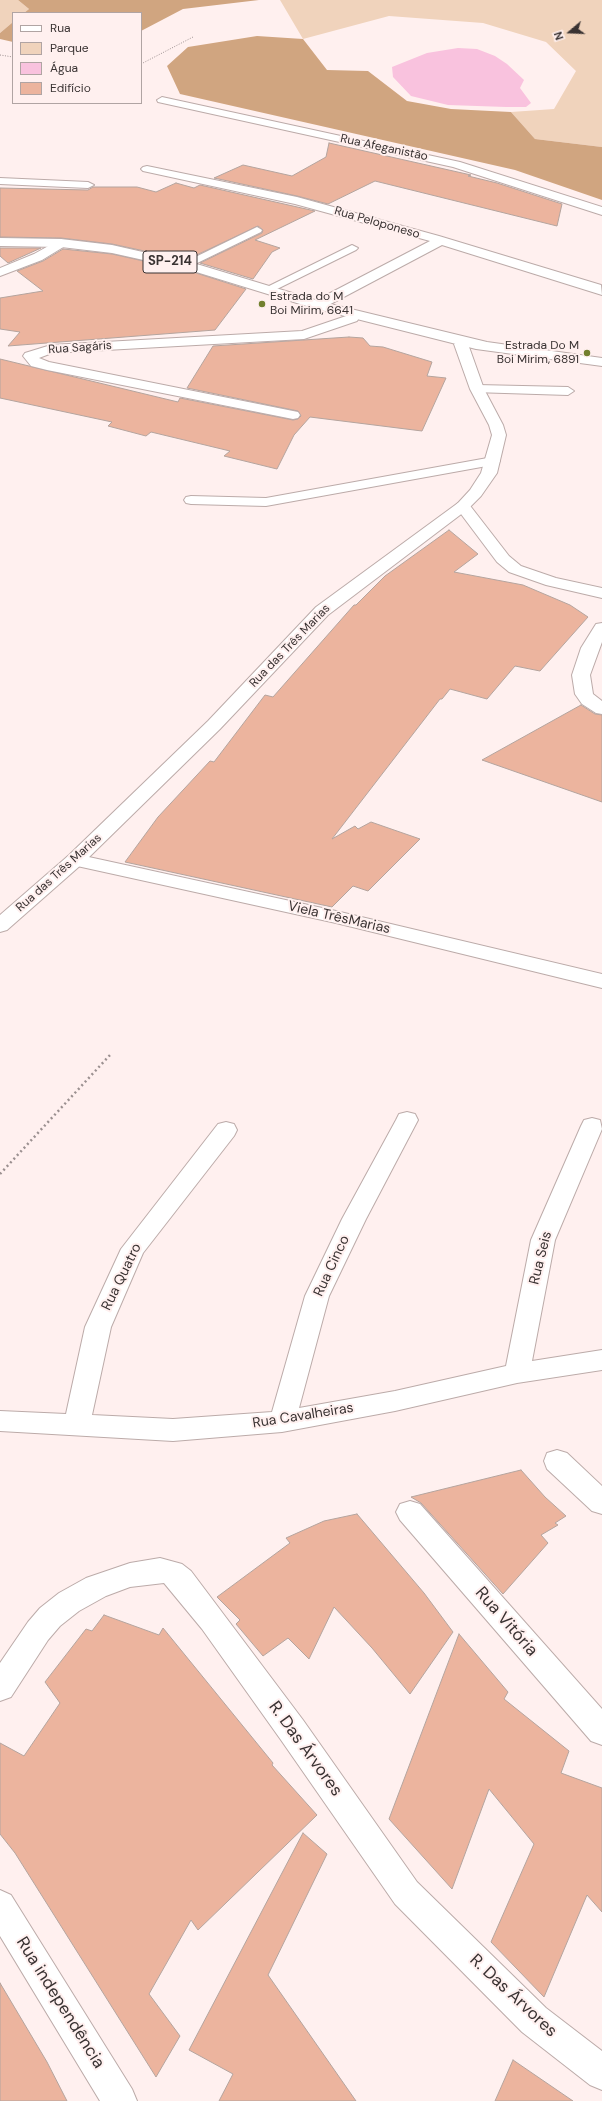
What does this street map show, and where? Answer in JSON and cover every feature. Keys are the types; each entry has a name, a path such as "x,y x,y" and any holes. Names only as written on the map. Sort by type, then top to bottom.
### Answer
{"street":[{"name":"Rua Afeganistão","path":"162,100 456,164 602,211"},
{"name":"Rua Peloponeso","path":"147,169 297,201 440,241 602,291"},
{"path":"0,181 88,185"},
{"path":"318,305 440,241"},
{"name":"SP-214","path":"0,242 61,243 112,249 185,265 269,289 318,305 489,346 602,362"},
{"path":"0,272 38,257 61,243"},
{"path":"334,309 352,318 429,341 489,346"},
{"name":"Rua Sagáris","path":"293,415 47,366 36,363 30,356 51,349 304,335 352,318"},
{"name":"Rua das Três Marias","path":"0,926 75,860 214,725 322,611 463,506 476,493 493,461 499,435 496,425 477,389 461,344"},
{"path":"463,506 503,559 515,569 552,582 602,593"},
{"path":"602,628 590,648 581,676 584,694 588,700 602,709"},
{"name":"Viela TrêsMarias","path":"75,860 336,917 602,981"},
{"name":"Rua Cinco","path":"282,1422 317,1296 354,1219 407,1120"},
{"name":"Rua Seis","path":"517,1374 543,1240 592,1126"},
{"name":"Rua Quatro","path":"77,1426 98,1327 134,1248 226,1130"},
{"name":"Rua Cavalheiras","path":"0,1421 173,1430 282,1422 395,1401 517,1374 602,1360"},
{"path":"557,1461 602,1503"},
{"name":"Rua Vitória","path":"410,1512 602,1731"},
{"name":"R. Das Árvores","path":"0,1688 38,1631 50,1617 68,1602 96,1587 130,1575 160,1570 172,1572 181,1580 212,1620 233,1651 292,1730 406,1893 534,2020 602,2073"},
{"name":"Rua independência","path":"0,1906 120,2101"}],"lane":[{"path":"185,265 257,230"},
{"path":"269,289 352,248"},
{"path":"477,389 568,391"},
{"path":"190,500 266,502 493,461"}],"path":[{"path":"142,63 193,37"},
{"path":"0,55 12,57"},
{"path":"0,1174 110,1055"}],"green space":[{"path":"0,0 18,0 29,9 25,12 12,12 12,23 0,33"},
{"path":"280,0 602,0 602,147 535,139 511,112 554,109 576,71 546,42 483,23 389,16 303,39"}],"shaded area":[{"path":"18,0 259,0 183,9 142,30 142,12 25,12 29,9"},
{"path":"12,23 12,42 0,39 0,33"},
{"path":"257,36 303,39 327,70 368,71 407,101 451,109 511,112 535,139 602,147 602,200 515,170 180,94 167,66 188,47"}],"water":[{"path":"458,48 477,49 495,56 507,64 524,80 520,88 531,103 526,107 448,105 411,96 393,77 392,67 427,53"}],"building":[{"path":"329,143 471,175 468,176 497,183 562,204 557,226 375,181 328,204 214,178 243,165 292,176 326,157"},
{"path":"176,183 194,188 200,185 315,211 255,240 280,248 272,252 253,279 200,263 262,233 263,230 258,226 186,260 112,244 61,238 0,237 0,188 88,190 93,187 137,187 156,192"},
{"path":"0,248 41,248 8,263 0,256"},
{"path":"63,249 112,254 193,272 246,289 215,330 8,346 20,332 0,329 0,298 43,291 17,271 43,261"},
{"path":"349,337 363,338 370,346 383,347 432,362 427,376 446,378 422,431 310,417 294,435 277,469 224,456 230,451 151,432 146,436 108,426 112,422 0,398 0,359 178,402 180,398 293,420 298,419 301,416 298,411 187,388 213,346"},
{"path":"449,530 478,554 454,572 523,585 570,605 588,617 540,671 515,666 487,699 450,689 442,699 440,699 332,839 355,826 358,829 371,822 420,839 368,891 353,886 332,907 125,862 158,817 210,761 214,762 265,695 273,697 354,605 356,605 385,576"},
{"path":"581,705 595,714 602,715 602,802 482,760"},
{"path":"521,1470 545,1497 566,1516 555,1523 558,1525 541,1535 548,1543 503,1594 421,1503 411,1497"},
{"path":"357,1514 424,1593 453,1632 410,1694 372,1648 334,1607 309,1659 288,1638 263,1656 236,1624 240,1620 217,1597 290,1543 286,1538 324,1521"},
{"path":"104,1615 159,1635 163,1628 273,1763 272,1765 317,1815 198,1930 191,1920 149,1994 180,2036 156,2077 15,1853 0,1834 0,1743 24,1756 60,1703 45,1682 86,1629 92,1631"},
{"path":"459,1634 508,1692 504,1699 569,1751 561,1773 602,1788 602,1912 587,1895 544,1997 491,1942 534,1844 489,1789 452,1889 389,1819"},
{"path":"303,1833 327,1854 268,1975 356,2101 219,2101 233,2074 189,2050"},
{"path":"0,1983 47,2062 67,2101 0,2101"},
{"path":"513,2060 573,2101 495,2101"}],"place":[{"name":"Estrada do M Boi Mirim, 6641","path":"262,304"},
{"name":"Estrada Do M Boi Mirim, 6891","path":"587,353"}]}
